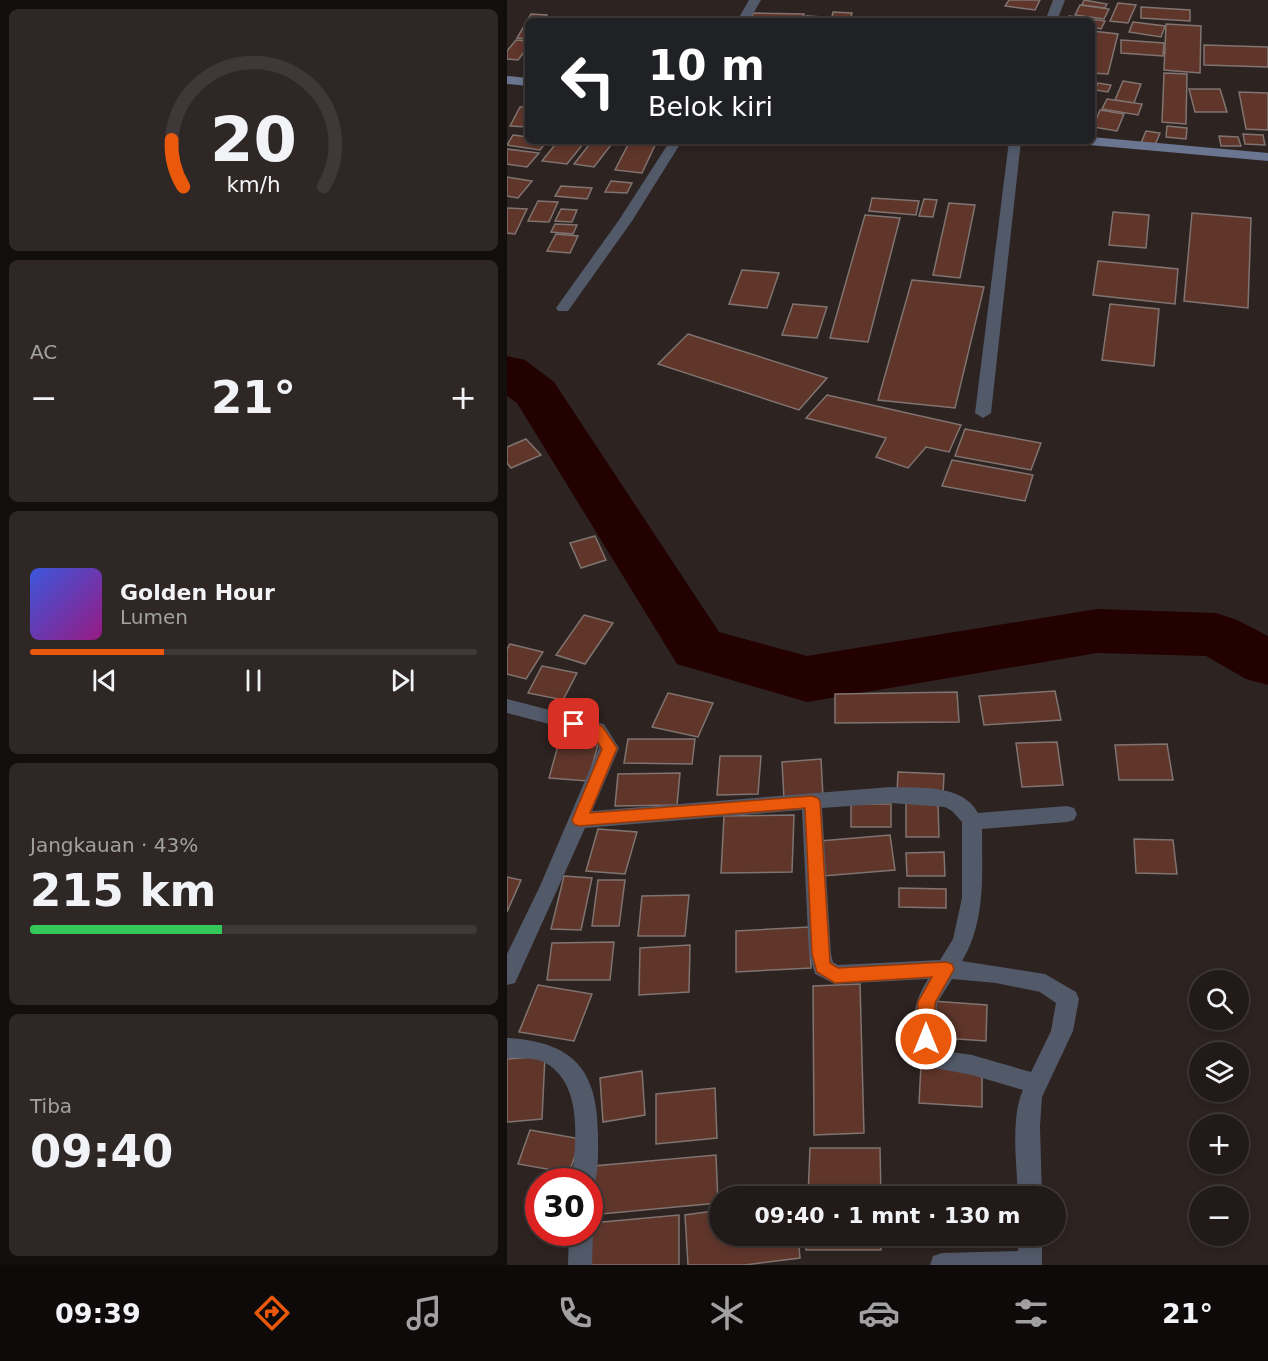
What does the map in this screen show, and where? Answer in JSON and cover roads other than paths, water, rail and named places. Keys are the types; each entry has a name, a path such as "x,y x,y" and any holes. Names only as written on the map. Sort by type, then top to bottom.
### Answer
{"main road":[{"path":"507,81 525,82"},
{"path":"1095,142 1268,157"}],"street":[{"path":"745,18 755,0"},
{"path":"1052,18 1059,0"},
{"path":"563,309 625,221 674,144"},
{"path":"983,413 1015,144"},
{"path":"507,706 597,729 609,748 579,820 507,976"},
{"path":"579,820 891,795 942,799 958,803 970,814 972,822 972,898 963,941 926,1002 926,1039 933,1055 938,1060 972,1065 1038,1084"},
{"path":"812,802 820,954 823,967 835,975 946,969 996,974 1045,983 1068,999 1062,1031 1031,1097 1028,1126 1030,1186"},
{"path":"972,822 1067,814"},
{"path":"507,1048 533,1050 553,1055 570,1070 580,1089 588,1134 585,1168"},
{"path":"580,1265 581,1246"},
{"path":"942,1265 1030,1264 1030,1246"}],"waterway":[{"path":"507,371 536,393 698,648 807,679 1097,631 1216,635 1268,663"}]}
